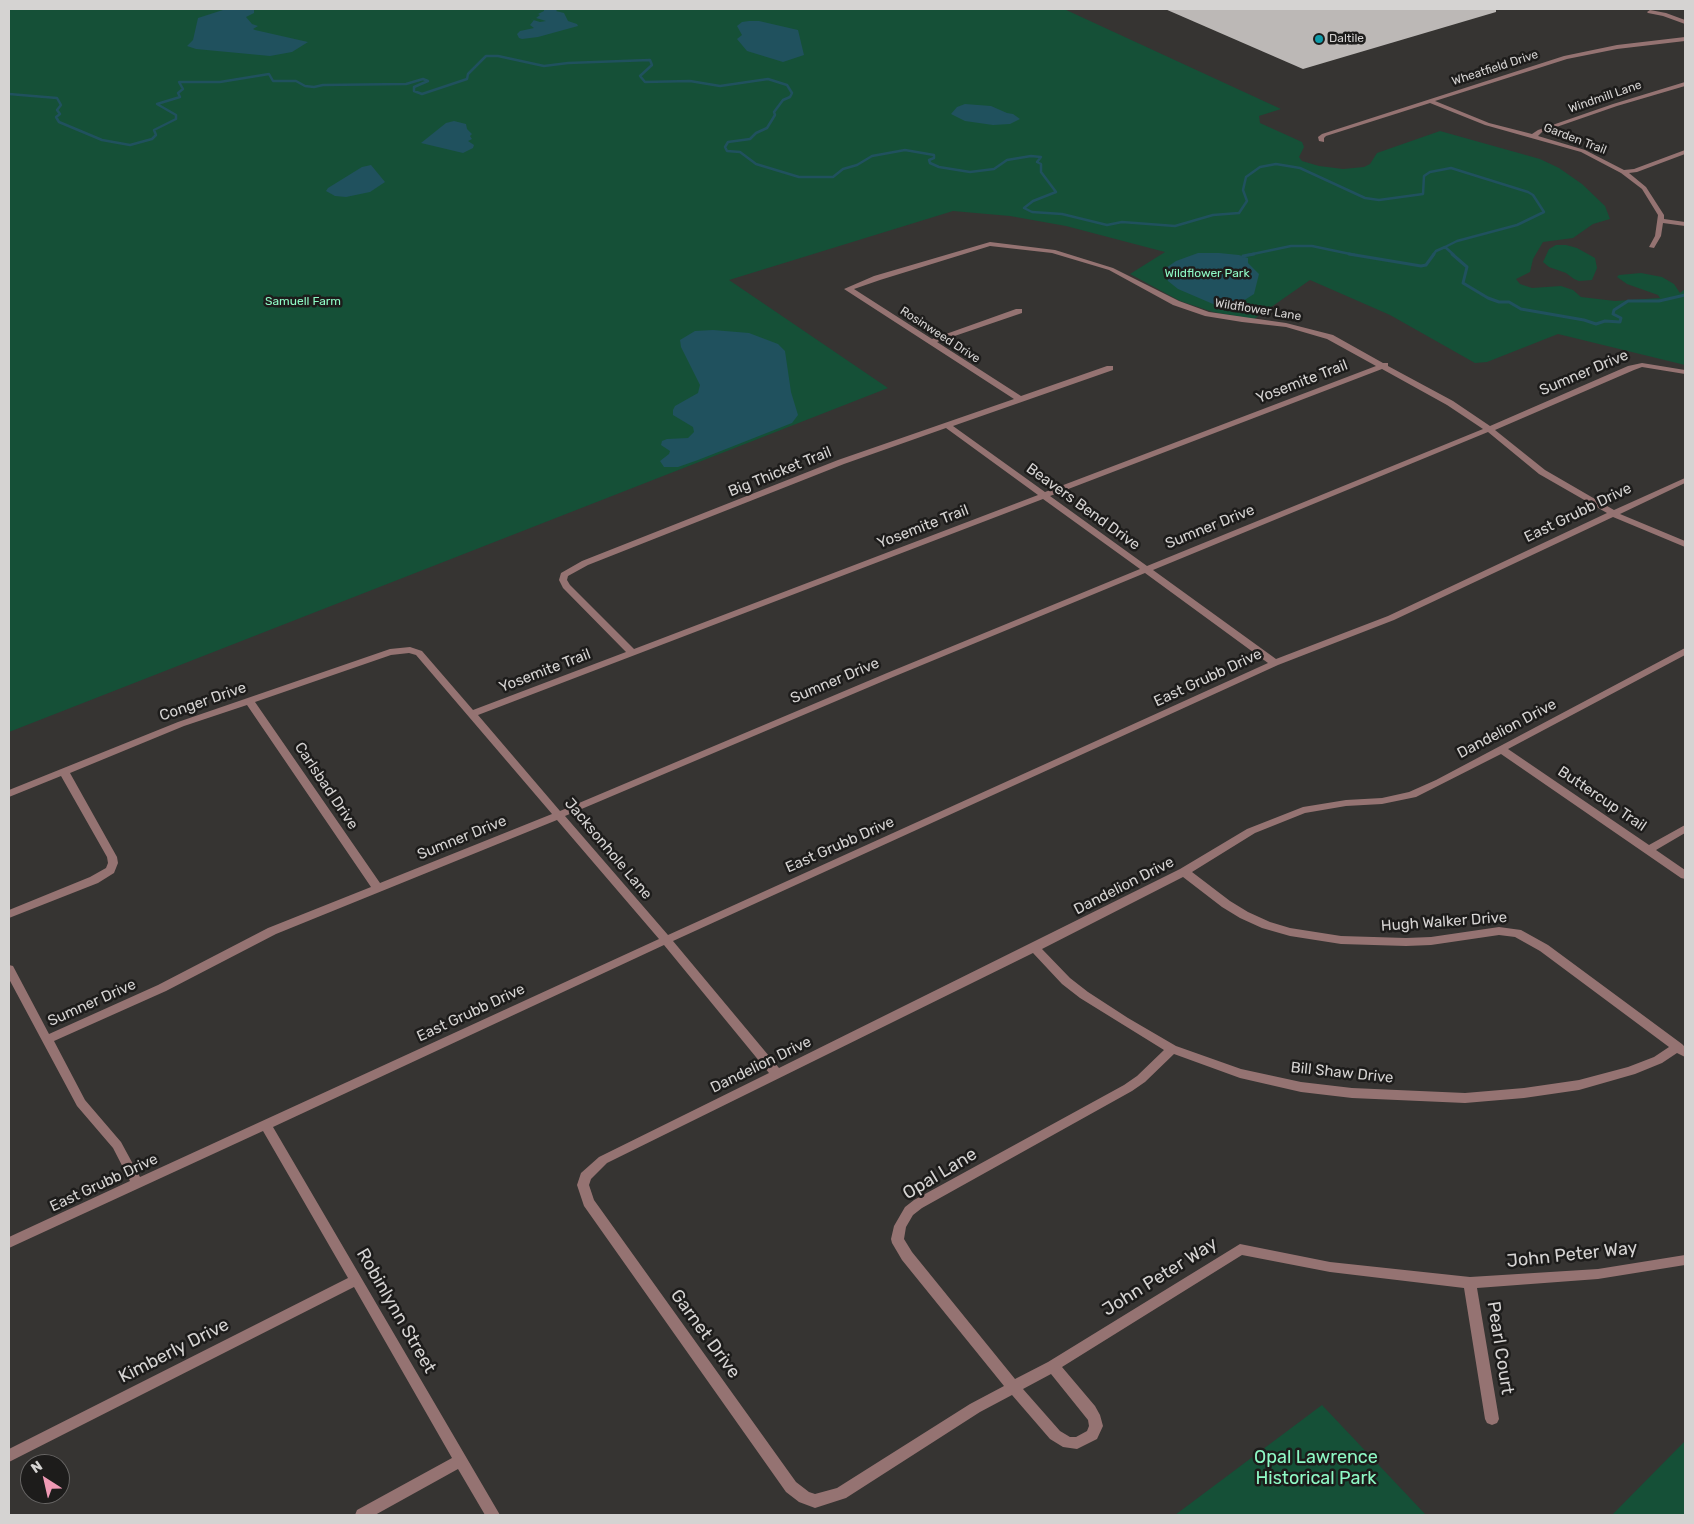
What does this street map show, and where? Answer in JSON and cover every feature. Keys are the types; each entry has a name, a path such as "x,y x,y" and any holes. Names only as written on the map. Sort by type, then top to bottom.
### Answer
{"street":[{"path":"1650,12 1664,14 1685,22"},
{"name":"Wheatfield Drive","path":"1322,141 1320,137 1324,135 1573,56 1617,46 1685,39"},
{"name":"Windmill Lane","path":"1534,136 1540,131 1615,105 1685,84"},
{"name":"Garden Trail","path":"1430,100 1487,124 1583,151 1623,172 1644,188 1661,215 1662,221"},
{"path":"1623,172 1634,171 1685,152"},
{"path":"1652,246 1658,236 1662,221 1685,224"},
{"name":"Wildflower Lane","path":"848,289 990,244 1053,252 1111,269 1176,303 1208,314 1242,320 1286,324 1330,336 1450,403 1489,429 1542,472 1611,513 1685,544"},
{"name":"Rosinweed Drive","path":"848,289 1020,400"},
{"path":"931,342 1019,311"},
{"name":"Yosemite Trail","path":"472,714 1384,365"},
{"name":"Sumner Drive","path":"46,1040 162,988 272,931 559,815 890,674 1642,365 1685,372"},
{"name":"Big Thicket Trail","path":"632,652 566,586 563,580 564,575 585,563 841,462 1110,368"},
{"name":"Beavers Bend Drive","path":"948,426 1275,664"},
{"name":"East Grubb Drive","path":"9,1243 666,940 1275,664 1391,618 1605,518 1611,513 1685,480"},
{"name":"Jacksonhole Lane","path":"410,650 419,653 432,666 666,940 777,1074"},
{"name":"Conger Drive","path":"9,794 181,724 250,702 390,652 410,650"},
{"name":"Dandelion Drive","path":"585,1177 603,1160 1184,872 1251,831 1282,817 1323,806 1382,801 1412,795 1685,651"},
{"name":"Carlsbad Drive","path":"250,702 377,888"},
{"name":"Buttercup Trail","path":"1501,749 1685,875"},
{"path":"9,914 94,880 110,870 113,864 112,857 64,772"},
{"path":"1649,850 1685,828"},
{"name":"Hugh Walker Drive","path":"1184,872 1226,904 1244,915 1266,925 1290,932 1342,940 1398,942 1432,941 1499,931 1518,933 1544,948 1681,1050"},
{"name":"Bill Shaw Drive","path":"1034,948 1066,981 1084,995 1172,1049 1240,1073 1301,1087 1352,1093 1465,1098 1579,1085 1630,1071 1681,1050"},
{"path":"9,968 81,1103 117,1145 138,1184"},
{"name":"Opal Lane","path":"1053,1366 1090,1410 1095,1419 1095,1431 1077,1443 1068,1443 1055,1435 1014,1388 907,1256 897,1239 900,1226 909,1211 918,1204 1141,1080 1172,1049"},
{"name":"Robinlynn Street","path":"266,1125 493,1515"},
{"name":"Garnet Drive","path":"585,1177 583,1185 588,1202 791,1486 804,1497 815,1501"},
{"name":"John Peter Way","path":"815,1501 841,1493 975,1408 1053,1366 1240,1249 1330,1267 1470,1283 1598,1274 1685,1260"},
{"name":"Kimberly Drive","path":"9,1456 356,1280"},
{"name":"Pearl Court","path":"1470,1283 1492,1419"},
{"path":"362,1515 461,1460"}],"green space":[{"name":"Samuell Farm","path":"9,9 1064,9 1281,109 1259,116 1260,123 1302,142 1304,147 1299,157 1302,161 1319,166 1343,169 1364,167 1370,164 1377,153 1440,131 1540,159 1559,168 1582,184 1605,206 1610,219 1593,224 1573,238 1543,242 1533,259 1530,272 1516,279 1520,284 1532,288 1561,286 1573,290 1581,297 1615,301 1660,298 1658,295 1627,284 1617,277 1619,275 1641,273 1662,277 1674,284 1680,293 1685,289 1685,365 1558,334 1487,362 1475,363 1390,315 1310,280 1254,319 1213,312 1180,301 1130,274 1165,252 1066,226 1010,216 953,211 729,280 888,388 9,732"},
{"path":"1556,245 1577,248 1595,258 1597,268 1592,280 1579,281 1566,273 1549,267 1543,262 1549,249"},
{"name":"Opal Lawrence Historical Park","path":"1322,1405 1426,1515 1175,1515"},
{"path":"1685,1441 1685,1515 1612,1515"}],"water":[{"path":"226,9 254,9 254,13 246,17 252,24 258,26 253,29 308,42 292,52 270,56 196,49 187,46 193,40 198,18"},
{"path":"544,9 558,9 556,11 564,13 568,21 578,26 538,37 519,38 517,34 520,31 534,28 530,25 534,20 546,21 536,18 540,15 538,14 544,11"},
{"path":"759,21 798,30 804,55 783,62 747,51 737,39 742,35 737,26 742,22"},
{"path":"965,104 991,106 1013,114 1020,119 1010,124 993,125 965,121 951,114 957,107"},
{"path":"454,121 466,124 467,129 472,134 470,136 472,139 468,141 474,145 473,148 463,153 421,143 446,123"},
{"path":"371,165 385,182 370,192 346,197 335,196 326,191 362,167"},
{"path":"1198,253 1239,255 1248,258 1248,263 1259,274 1254,294 1243,301 1220,307 1178,289 1168,281 1166,268 1176,261"},
{"path":"713,330 749,333 778,344 785,351 791,392 798,415 792,423 698,460 678,467 664,467 660,461 670,451 661,445 662,441 688,438 694,432 693,427 673,415 673,410 675,406 698,393 700,385 681,347 680,340 695,331"}],"building":[{"name":"Daltile","path":"1165,9 1496,9 1496,12 1303,69"}],"waterway":[{"path":"9,94 57,98 61,105 57,110 60,114 56,117 59,122 102,140 130,145 152,139 156,135 154,130 176,119 176,115 157,104 180,97 178,93 183,89 179,82 220,82 269,74 273,81 296,81 305,86 314,87 323,85 406,84 423,79 428,81 414,87 414,91 422,94 467,79 468,74 486,56 498,56 544,66 568,63 650,60 652,65 640,76 645,82 690,81 720,86 768,79 787,85 792,93 790,97 783,100 774,112 775,115 767,128 756,133 750,139 728,142 725,147 727,151 740,152 756,164 799,177 833,177 843,169 857,165 872,156 905,150 934,155 934,158 929,160 930,163 939,167 970,172 994,169 1007,160 1031,156 1041,157 1037,162 1041,164 1041,172 1056,192 1033,201 1024,208 1032,212 1062,214 1107,225 1122,222 1175,226 1213,215 1239,213 1247,201 1243,190 1246,177 1260,167 1276,164 1300,168 1365,198 1379,200 1423,194 1424,176 1430,172 1451,168 1528,192 1533,195 1544,212 1517,225 1457,241 1445,247"},
{"path":"1248,255 1291,246 1312,246 1355,255"},
{"path":"1433,255 1436,251 1445,247"},
{"path":"1445,247 1454,255"},
{"path":"1243,256 1254,254"},
{"path":"1349,254 1355,255"},
{"path":"1355,255 1421,266 1426,265 1434,254"},
{"path":"1452,254 1467,267 1463,283 1488,298 1499,302 1509,302 1521,309 1584,320 1596,324 1605,321 1620,322 1621,318 1613,314 1614,310 1628,301 1659,301 1685,295"}],"place":[{"name":"Daltile","path":"1319,39"}],"park label":[{"name":"Wildflower Park","path":"1207,274"}]}
